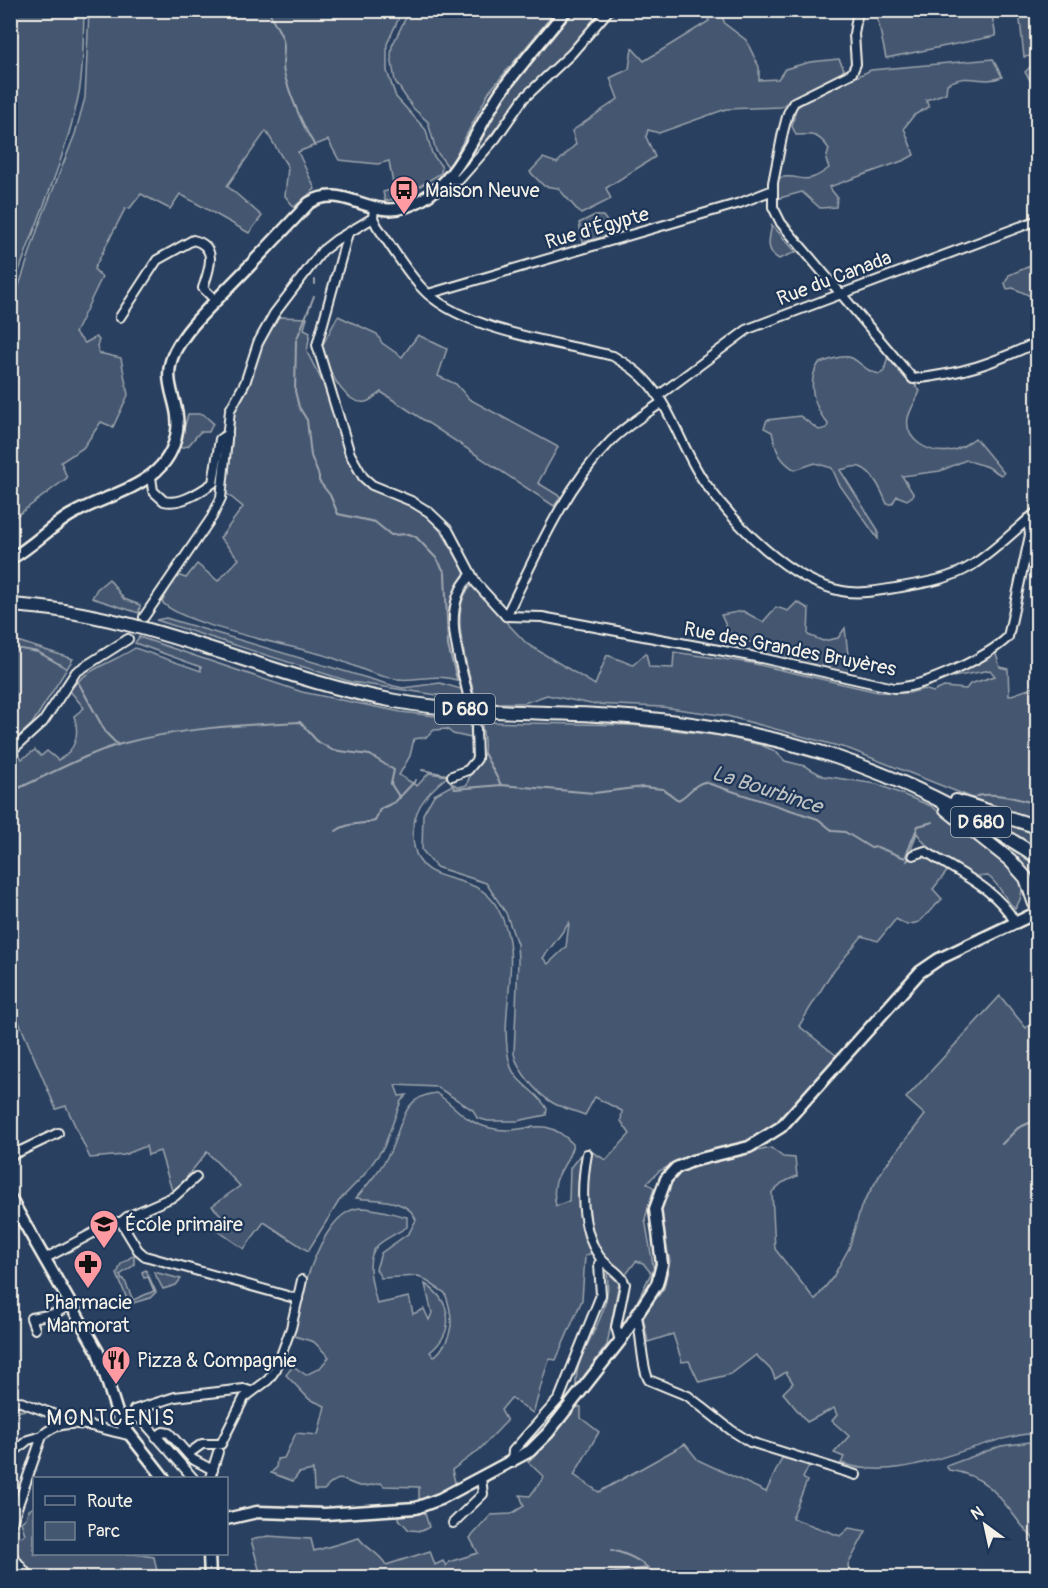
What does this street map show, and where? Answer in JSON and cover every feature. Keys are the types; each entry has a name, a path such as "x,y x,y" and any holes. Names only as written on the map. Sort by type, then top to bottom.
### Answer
{"main road":[{"path":"10,559 26,551 69,516 151,477 171,453 177,430 177,415 168,379 169,366 187,332 316,199 342,196 372,211 408,206 423,199 448,178 473,143 501,93 566,10"},
{"name":"D 680","path":"10,605 64,610 111,620 313,680 396,701 485,710 652,718 728,729 853,761 922,790 1038,857"},
{"path":"922,790 1038,827"},
{"path":"229,1518 257,1512 325,1514 416,1508 512,1463 530,1451 548,1433 637,1317 660,1274 661,1251 655,1209 666,1179 683,1165 749,1147 769,1137 793,1114 920,972 939,959 1037,912 1026,878 1010,860 922,790"},
{"path":"10,1198 98,1352 120,1422 162,1477"},
{"path":"209,1555 210,1578"}],"street":[{"path":"448,178 459,180 465,174 496,138 524,98 571,54 609,10"},
{"path":"858,10 854,34 856,64 852,73 794,102 788,113 773,189 775,215 838,294 913,379 957,374 982,367 1038,342"},
{"name":"Rue d'Égypte","path":"428,294 740,203 773,189"},
{"path":"144,617 212,517 221,498 230,410 245,383 258,343 274,314 322,251 348,233 372,211 420,287 441,305 475,321 613,356 632,368 660,399 706,483 738,520 770,554 828,588 845,592 867,592 938,580 971,566 1038,511"},
{"name":"Rue du Canada","path":"506,616 574,483 610,440 748,329 1038,220"},
{"path":"348,233 317,345 350,454 363,477 372,485 411,501 429,512 448,530 471,575 506,616"},
{"path":"120,316 157,260 194,240 209,249 211,255 203,288 216,301"},
{"path":"151,477 153,491 164,501 175,502 188,498 213,483 220,439 228,434"},
{"name":"Rue des Grandes Bruyères","path":"506,616 542,617 761,658 894,688 908,688 934,679 1008,637 1030,535 1028,519"},
{"path":"469,700 452,621 458,595 471,575"},
{"path":"10,752 43,722 76,672 128,639"},
{"path":"452,776 468,770 477,759 476,729"},
{"path":"913,855 925,851 977,883 1003,904 1015,922"},
{"path":"10,1119 10,1124"},
{"path":"10,1156 58,1133"},
{"path":"587,1154 583,1191 590,1232 600,1258 622,1277 625,1284 616,1327 620,1341"},
{"path":"44,1259 114,1222 121,1222 133,1214 175,1196 196,1177"},
{"path":"121,1222 138,1250 145,1256 298,1299"},
{"path":"512,1463 513,1451 559,1399 601,1295 599,1264"},
{"path":"188,1454 202,1444 221,1444 250,1391 268,1380 276,1369 291,1328 302,1280"},
{"path":"34,1329 31,1318 54,1314 70,1305"},
{"path":"637,1317 643,1343 644,1368 649,1380 688,1396 730,1430 750,1442 856,1475"},
{"path":"134,1415 134,1410 145,1405 175,1397 244,1389 250,1391"},
{"path":"10,1398 53,1414 64,1423 129,1435"},
{"path":"120,1422 134,1415"},
{"path":"134,1415 191,1477"},
{"path":"10,1528 42,1436 49,1429 64,1423"},
{"path":"156,1437 163,1432 169,1433 188,1454 213,1470"},
{"path":"10,1455 28,1440 42,1436"},
{"path":"211,1477 219,1452"},
{"path":"453,1523 483,1494 481,1478"},
{"path":"10,1553 30,1578"}],"green space":[{"path":"11,10 84,11 82,73 73,119 66,145 11,294"},
{"path":"89,11 402,11 387,44 387,71 396,97 426,130 432,154 442,167 441,173 401,198 385,201 383,192 394,189 389,161 378,164 339,160 328,140 298,152 315,189 294,207 285,196 288,167 266,131 227,186 262,216 249,233 180,194 170,209 141,194 130,208 125,209 94,269 102,277 75,333 85,343 96,337 99,340 97,346 99,353 121,358 128,395 113,427 101,422 83,448 61,462 67,478 11,520 11,310 39,225 75,134 85,98"},
{"path":"409,11 556,11 489,92 449,168 436,151 428,122 413,108 395,81 391,56 392,46"},
{"path":"574,11 604,11 564,55 521,95 475,156 471,152 485,132 500,102"},
{"path":"705,11 720,11 725,24 746,40 759,67 759,80 778,79 785,69 810,62 839,59 844,69 841,75 794,97 781,107 726,109 659,133 648,130 646,137 655,157 606,188 611,199 581,214 558,188 544,186 530,172 543,158 557,163 576,144 572,131 618,99 610,78 629,69 632,48 644,61 709,21"},
{"path":"876,11 991,11 996,36 886,58"},
{"path":"1019,11 1037,11 1037,55 1024,57"},
{"path":"993,59 1002,77 987,80 970,78 956,80 947,84 946,93 926,100 929,107 914,115 904,128 914,155 829,187 837,197 836,207 820,208 802,192 776,199 778,178 813,178 829,168 826,160 829,149 822,140 815,136 796,135 792,126 796,108 809,99 871,70"},
{"path":"1031,66 1037,66 1037,91 1025,72"},
{"path":"593,216 603,216 609,224 610,235 583,242 579,223"},
{"path":"772,225 796,252 779,259 775,256 769,244"},
{"path":"1038,263 1037,307 1033,297 1013,288 1007,289 1005,283 1009,275"},
{"path":"338,316 377,334 382,343 402,357 418,335 447,349 438,376 456,384 469,399 558,447 538,483 561,497 554,506 381,392 365,402 349,397 337,382 321,348"},
{"path":"279,317 307,318 304,329 310,332 307,352 323,383 348,458 358,477 369,487 404,502 427,516 443,534 465,572 457,589 449,626 460,681 441,677 397,679 379,675 327,656 214,627 173,611 162,602 177,575 186,578 197,564 218,581 239,559 220,538 243,507 226,493 235,412 248,388 259,346"},
{"path":"888,356 920,391 908,418 910,433 914,439 927,448 950,451 975,438 1004,473 1001,475 988,467 966,460 940,471 902,476 914,495 907,500 897,496 892,504 887,504 876,482 865,469 855,466 840,470 878,530 878,539 839,484 832,468 815,463 795,470 785,463 779,454 772,432 764,428 767,420 800,416 819,430 827,428 828,424 813,395 813,378 819,363 848,357 856,360 871,372 880,374 884,371"},
{"path":"188,414 203,414 213,423 209,432 200,432 188,446 179,448"},
{"path":"109,579 124,599 140,605 139,613 92,598 97,589"},
{"path":"472,586 527,644 595,685 607,655 633,665 646,653 649,667 673,668 674,652 751,663 878,692 909,693 924,689 933,692 944,687 966,689 970,684 995,676 990,670 953,677 995,651 1000,667 1008,669 1009,696 1037,686 1037,820 983,802 849,749 727,716 662,707 591,704 547,695 524,703 489,703 476,700 465,657 460,624 464,596"},
{"path":"797,602 809,609 808,635 823,641 838,638 845,628 850,673 761,656 763,646 731,636 721,615 743,611 763,622 776,607 788,611"},
{"path":"166,618 394,686 403,688 440,683 461,689 464,699 351,682 156,620"},
{"path":"139,637 302,692 401,712 470,720 471,738 453,734 447,729 434,730 427,737 414,739 410,756 399,775 417,786 429,773 448,776 425,798 416,814 414,846 419,860 427,869 475,887 487,895 497,907 506,927 510,946 511,966 506,1024 510,1064 522,1083 543,1103 547,1109 546,1115 517,1121 488,1121 477,1118 473,1110 437,1087 395,1085 399,1096 407,1095 401,1101 384,1147 364,1175 339,1201 308,1251 264,1222 244,1249 211,1226 221,1215 212,1206 240,1186 207,1152 173,1194 160,1151 148,1155 146,1146 124,1155 90,1158 66,1106 56,1109 11,1003 10,759 18,753 22,759 35,750 41,756 47,751 58,760 69,752 73,747 77,729 74,716 84,708 70,691 91,671 135,648 201,671 201,667 135,643"},
{"path":"11,639 73,659 32,724 11,743"},
{"path":"482,722 632,725 723,736 761,745 775,751 785,761 805,766 823,776 877,784 931,806 988,848 1012,872 1016,870 1020,881 1022,890 1015,909 988,876 968,874 948,864 930,849 917,833 907,861 918,854 949,869 933,889 942,899 919,922 907,925 896,919 878,941 862,936 829,977 799,1026 837,1056 782,1119 756,1139 687,1158 659,1171 647,1183 654,1188 645,1219 655,1276 640,1306 636,1304 651,1273 643,1263 636,1261 625,1276 606,1259 595,1241 587,1203 589,1164 592,1152 606,1160 630,1134 621,1121 622,1111 595,1097 585,1115 553,1103 529,1082 514,1054 518,961 517,944 506,913 486,883 436,867 422,850 423,814 434,795 454,784 459,787 467,785 469,777 483,756","holes":["569,923 566,947 548,964 543,958"]},
{"path":"971,810 1037,830 1037,849 1032,845"},
{"path":"981,829 1037,866 1037,892 1032,879"},
{"path":"1000,996 1026,1028 1037,1019 1037,1433 988,1443 914,1465 890,1469 865,1469 841,1463 844,1457 834,1453 849,1436 832,1421 837,1415 834,1408 807,1422 783,1393 793,1383 786,1372 775,1379 772,1371 756,1355 731,1374 699,1382 689,1361 682,1362 673,1334 648,1342 643,1317 664,1288 670,1261 659,1217 668,1183 674,1176 695,1164 771,1148 783,1157 795,1158 797,1176 782,1183 772,1192 775,1249 815,1300 833,1277 849,1248 861,1207 885,1166 925,1115 906,1098"},
{"path":"436,1093 467,1118 481,1125 503,1130 533,1127 552,1129 573,1144 557,1180 554,1196 556,1206 569,1201 570,1168 580,1155 583,1159 580,1175 594,1252 585,1256 582,1300 556,1360 550,1359 533,1413 511,1398 501,1410 507,1421 479,1450 452,1470 456,1486 419,1500 419,1487 384,1486 381,1483 360,1486 342,1479 330,1484 324,1490 314,1490 313,1470 299,1473 293,1481 271,1473 276,1468 277,1459 284,1458 296,1433 318,1435 325,1406 309,1399 286,1375 293,1366 306,1375 320,1368 329,1357 314,1342 291,1335 314,1260 323,1240 334,1224 347,1212 361,1208 407,1217 407,1227 385,1240 373,1251 370,1273 377,1304 409,1297 413,1314 424,1309 429,1320 432,1313 425,1284 441,1299 447,1316 444,1335 430,1352 434,1357 441,1350 449,1335 451,1319 445,1293 419,1276 381,1278 376,1269 381,1253 409,1233 416,1220 412,1213 399,1204 356,1198 390,1152 410,1106 425,1095"},
{"path":"134,1255 134,1265 120,1275 133,1300 154,1291 148,1277 144,1278 142,1272 146,1270 156,1292 150,1298 129,1304 117,1274 121,1264"},
{"path":"154,1272 181,1279 176,1285 163,1289"},
{"path":"607,1272 619,1283 607,1345 576,1387 581,1359 605,1305 608,1289"},
{"path":"10,1403 20,1405 26,1410 20,1411 11,1421"},
{"path":"576,1407 581,1407 581,1418 599,1432 574,1475 599,1492 685,1444 698,1460 766,1492 782,1458 810,1464 803,1478 807,1481 792,1518 840,1536 849,1528 866,1531 848,1565 850,1578 257,1577 261,1576 251,1540 268,1536 311,1539 314,1551 359,1538 386,1565 430,1551 435,1565 443,1561 446,1566 449,1562 478,1553 470,1538 491,1515 511,1514 524,1506 520,1495 530,1496 544,1477 528,1462"},
{"path":"1038,1441 1037,1542 991,1488 980,1480 949,1470 946,1466 1001,1446"},
{"path":"33,1508 33,1555 141,1555 154,1557 157,1571 138,1578 35,1577 10,1544 25,1534 21,1522 26,1518 28,1511"},
{"path":"424,1510 429,1527 422,1531 409,1530 399,1519 400,1514 414,1514"}],"waterway":[{"path":"269,10 283,40 283,69 290,91 315,146"},
{"path":"314,296 296,341 295,391 299,407 307,420 311,456 319,481 330,495 338,514 375,522 391,535 409,534 416,537 437,559 445,573 448,646 457,679"},
{"path":"10,647 38,652 66,668"},
{"path":"77,680 106,733 118,745"},
{"path":"10,792 65,766 121,744 165,734 210,728 300,722 317,741 332,750 370,755 394,770 391,784 400,798"},
{"path":"484,753 501,785"},
{"path":"422,770 447,775"},
{"path":"336,831 350,825 375,821 380,809 395,802 416,780"},
{"name":"La Bourbince","path":"451,782 455,789 501,785 594,793 643,787 663,789 678,800 696,785 704,782 818,819 833,831 845,832 871,848 877,847 905,858 918,826 933,822"},
{"name":"La Bourbince","path":"977,796 1000,795 1038,804"},
{"path":"1002,1144 1018,1128 1038,1119"},
{"path":"612,1550 637,1560 656,1578"},
{"path":"609,1573 648,1568"}],"tunnel":[{"path":"471,708 476,729"}],"place":[{"name":"Maison Neuve","path":"404,216"},
{"name":"École primaire","path":"104,1250"},
{"name":"Pharmacie Marmorat","path":"88,1290"},
{"name":"Pizza & Compagnie","path":"116,1386"}],"district":[{"name":"MONTCENIS","path":"111,1418"}]}
